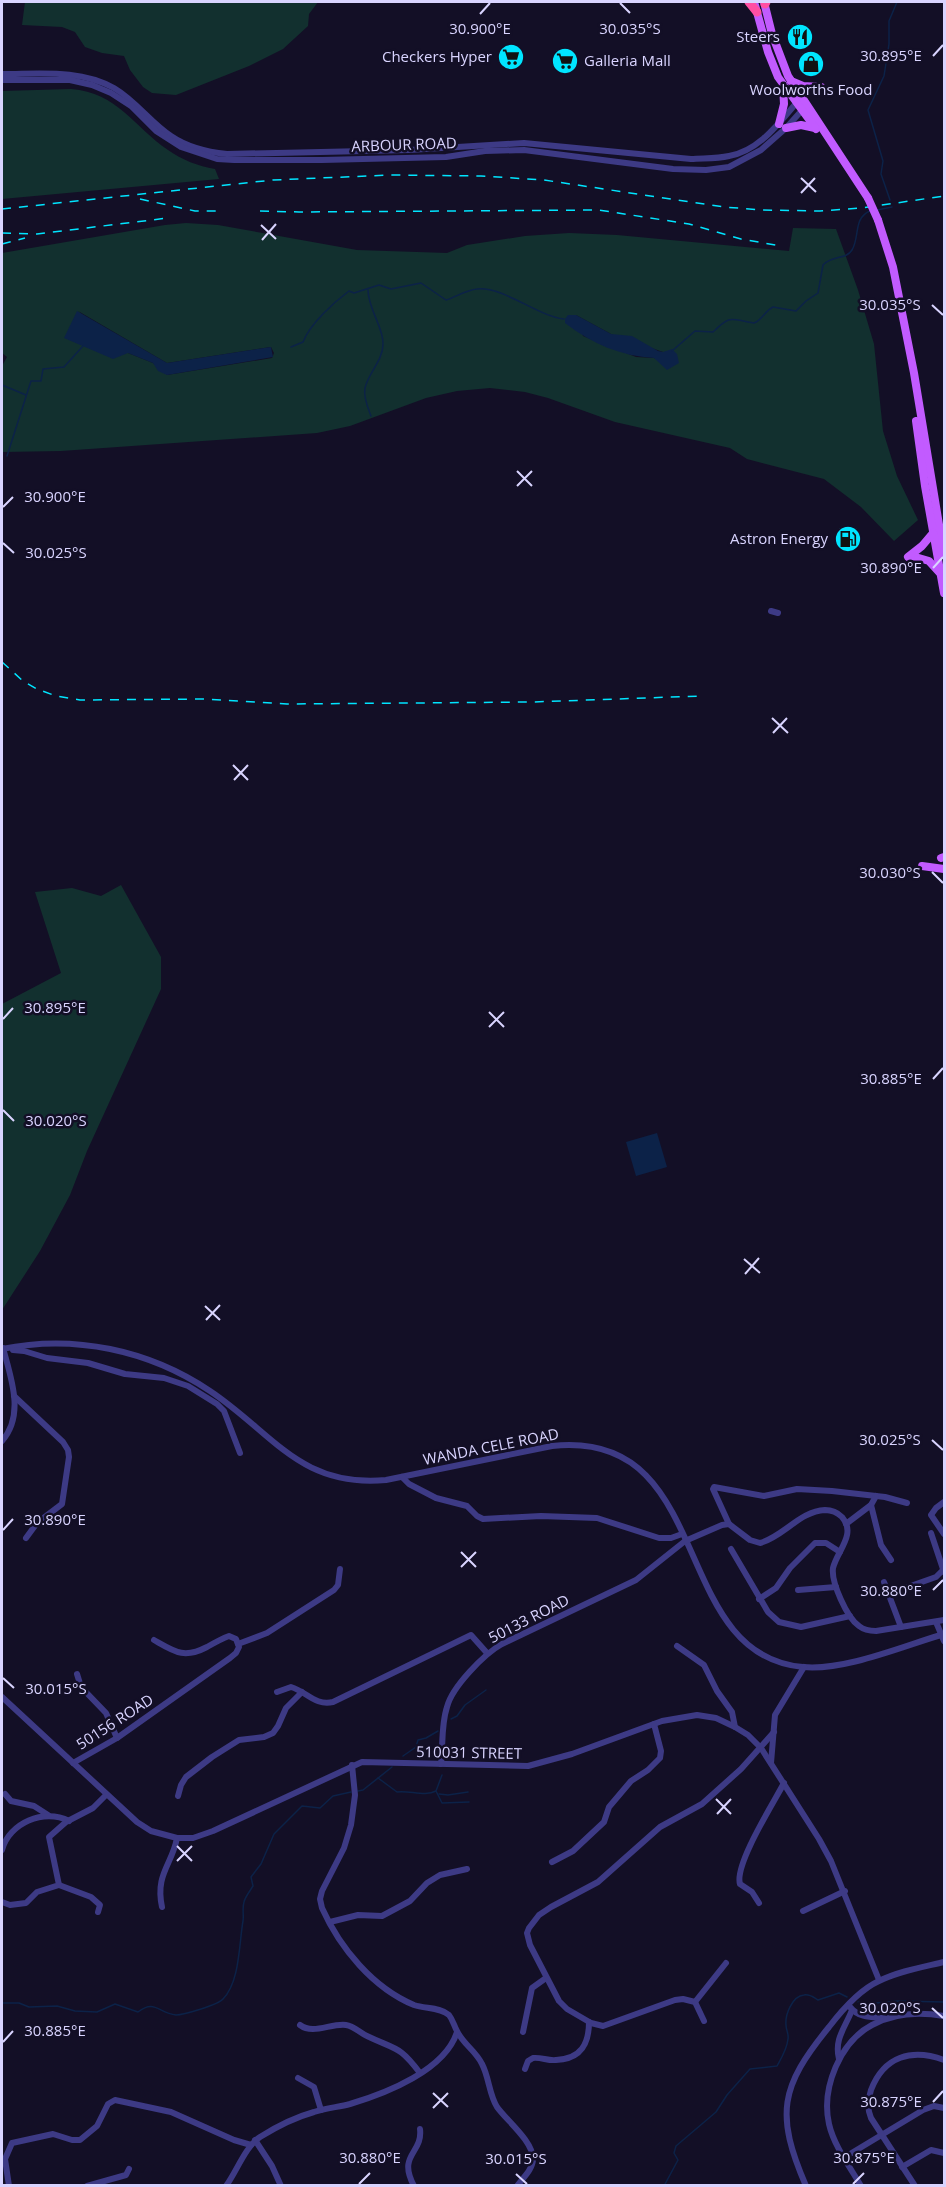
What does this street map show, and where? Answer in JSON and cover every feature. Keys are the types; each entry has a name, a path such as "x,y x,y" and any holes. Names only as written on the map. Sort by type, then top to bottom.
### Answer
{"highway":[{"path":"749,2 757,12"}],"main road":[{"path":"754,2 768,52 787,83 849,169 879,220 893,267 942,528 944,551"},
{"path":"765,2 787,83 782,126 801,125 816,129"},
{"path":"787,83 821,87"},
{"path":"802,104 816,129 849,169"},
{"path":"911,367 910,381 933,533 945,593"},
{"path":"933,533 910,556 925,559 933,564 942,578"},
{"path":"922,866 945,869"}],"street":[{"name":"ARBOUR ROAD","path":"2,74 66,74 98,81 125,95 170,136 213,153 409,150 507,143 663,167 706,171 729,167 761,150 802,104"},
{"name":"ARBOUR ROAD","path":"2,80 70,80 92,85 111,93 131,106 167,140 199,155 217,159 322,160 446,157 485,151 549,149 691,159 718,158 730,156 755,145 782,126"},
{"name":"WANDA CELE ROAD","path":"2,1350 29,1344 75,1344 112,1349 144,1358 210,1391 298,1461 322,1474 356,1481 402,1477 552,1446 574,1444 596,1447 626,1459 652,1481 664,1498 720,1611 734,1631 760,1653 784,1663 804,1667 838,1665 944,1637"},
{"path":"2,1441 13,1421 14,1396 2,1350 24,1351 47,1358 88,1363 125,1374 175,1381 188,1386 224,1411 240,1453"},
{"path":"14,1396 44,1422 68,1450 63,1502 37,1523 26,1539"},
{"path":"402,1477 409,1484 436,1498 467,1506 483,1519 541,1516 597,1518 659,1538 684,1537 729,1524"},
{"path":"907,1503 876,1496 797,1489 764,1496 721,1487 713,1489 729,1524 750,1540 760,1543 771,1539 801,1519 822,1510 836,1512 846,1524 847,1538 833,1570 836,1587 850,1616 858,1626 869,1631 945,1620"},
{"path":"846,1524 871,1505 876,1496"},
{"path":"945,1502 931,1515 945,1534"},
{"path":"871,1505 881,1545 891,1560"},
{"path":"888,1594 936,1577 944,1571 931,1533"},
{"name":"50133 ROAD","path":"441,1764 447,1705 457,1689 488,1653 502,1644 636,1580 684,1537"},
{"path":"759,1599 776,1588 790,1568 814,1543 826,1543 840,1552"},
{"path":"732,1549 759,1599 770,1616 779,1622 801,1627 850,1616"},
{"path":"154,1640 186,1654 199,1651 229,1636 236,1639 238,1644 267,1633 334,1590 338,1585 340,1569"},
{"path":"884,1582 901,1627"},
{"path":"798,1590 836,1587"},
{"path":"936,1622 944,1637"},
{"path":"277,1692 291,1687 315,1701 328,1703 342,1699 471,1635 488,1653"},
{"name":"50156 ROAD","path":"73,1763 117,1738 230,1658 238,1650 238,1644"},
{"path":"677,1646 704,1665 717,1691 732,1712 735,1727"},
{"path":"771,1763 774,1719 777,1710 804,1667"},
{"path":"77,1674 81,1687 106,1713 117,1738"},
{"path":"178,1796 186,1777 212,1757 239,1740 264,1737 273,1733 279,1726 286,1708 302,1692"},
{"name":"510031 STREET","path":"2,1698 137,1822 151,1831 177,1838 194,1838 204,1835 362,1762 511,1768 528,1766 572,1754 654,1724 680,1717 697,1715 716,1718 748,1735 760,1748 819,1839 845,1891 879,1980"},
{"path":"552,1862 573,1851 604,1822 609,1807 631,1781 648,1770 660,1758 661,1751 654,1724"},
{"path":"704,2020 695,2002 683,1999 603,2026 589,2022 562,2005 546,1978 528,1940 527,1933 532,1923 557,1903 598,1882 660,1827 702,1804 733,1777 774,1732"},
{"path":"352,1765 355,1795 351,1825 341,1853 321,1895 322,1908 352,1957 374,1981 413,2004 446,2013 453,2021 457,2031 482,2063 493,2100 520,2133 531,2151 533,2160 526,2175 517,2186"},
{"path":"759,1903 752,1892 740,1884 739,1877 750,1845 784,1783"},
{"path":"5,1794 10,1801 34,1806 48,1815 69,1821"},
{"path":"59,1884 49,1837 69,1821 89,1810 106,1795"},
{"path":"2,1850 4,1839 21,1825 48,1815"},
{"path":"162,1906 160,1893 162,1880 177,1838"},
{"path":"330,1922 358,1915 382,1916 410,1900 427,1883 440,1875 467,1869"},
{"path":"2,1902 10,1905 26,1903 37,1892 59,1884 95,1899 100,1905 98,1912"},
{"path":"803,1911 845,1891"},
{"path":"806,2186 793,2152 785,2118 789,2089 810,2050 869,1986 879,1980 945,1962"},
{"path":"695,2002 726,1963"},
{"path":"523,2032 531,1988 546,1978"},
{"path":"850,2008 861,2016 888,2019"},
{"path":"839,2059 838,2038 850,2008"},
{"path":"861,2186 831,2131 828,2117 830,2085 839,2059 860,2034 872,2025 888,2019 920,2014 945,2016"},
{"path":"525,2069 528,2061 533,2058 558,2060 581,2051 586,2043 589,2022"},
{"path":"300,2025 308,2030 340,2025 349,2026 399,2049 420,2073"},
{"path":"226,2186 253,2143 299,2118 368,2097 420,2073 448,2052 457,2031"},
{"path":"915,2186 881,2136 868,2110 870,2094 879,2074 889,2063 904,2056 929,2056 945,2060"},
{"path":"298,2078 314,2087 321,2110"},
{"path":"9,2186 5,2159 12,2144 53,2134 80,2140 97,2126 106,2106 115,2100 171,2112 234,2140 253,2143 272,2166 281,2186"},
{"path":"845,2157 929,2107 945,2108"},
{"path":"414,2186 409,2172 409,2160 420,2142 420,2129"},
{"path":"902,2168 931,2150 945,2153"},
{"path":"87,2186 126,2175 129,2169"},
{"path":"526,2175 526,2186"}],"green space":[{"path":"25,2 318,2 309,14 308,26 283,49 249,66 176,95 152,93 143,87 130,70 124,56 102,53 85,47 75,32 62,27 22,25"},
{"path":"71,89 101,97 113,104 168,150 190,162 215,169 219,179 2,199 2,91"},
{"path":"186,223 218,225 357,250 447,253 467,245 525,236 569,233 617,235 789,251 793,228 836,229 874,344 883,431 897,476 918,520 894,541 861,507 824,479 747,459 730,448 615,422 548,398 525,392 490,388 457,391 426,398 350,426 317,433 61,451 2,452 2,366 7,357 2,353 2,253","holes":["78,311 167,363 271,347 274,353 272,358 167,375 153,363 128,353","576,315 611,334 663,352 660,361 654,358 636,357 583,336"]},
{"path":"121,885 161,957 161,989 87,1151 70,1195 40,1251 2,1310 2,1004 61,973 35,892 72,888 101,896"}],"water":[{"path":"77,311 167,363 271,347 273,357 167,375 158,371 153,363 128,353 113,359 64,338"},
{"path":"568,315 576,315 611,334 632,336 658,351 672,349 677,354 679,363 667,370 654,358 630,355 607,348 565,323"},
{"path":"657,1133 667,1167 636,1176 626,1142"}],"waterway":[{"path":"890,200 881,174 883,161 868,110 884,76 889,44 889,21 897,2"},
{"path":"877,210 892,207"},
{"path":"672,351 695,331 713,332 728,320 754,323 773,307 796,311 818,293 823,265 852,250 861,218 870,211"},
{"path":"291,347 303,342 316,321 349,291 354,293 379,285 391,289 421,283 446,300 465,292 487,289 509,296 543,313 564,319"},
{"path":"368,290 370,304 383,338 381,356 365,388 365,399 371,416"},
{"path":"7,456 31,381 41,381 43,369 64,367 83,346"},
{"path":"2,385 26,395"},
{"path":"451,1719 457,1716 465,1705 486,1690"},
{"path":"403,1756 416,1747 418,1740 438,1731"},
{"path":"358,1791 363,1790 392,1767"},
{"path":"378,1778 397,1792 432,1793 436,1791 442,1775"},
{"path":"436,1791 442,1803 469,1802"},
{"path":"2,2003 19,2003 29,2007 57,2006 75,2011 97,2012 115,2004 138,2012 144,2008 153,2007 176,2015 220,2001 229,1992 236,1973 243,1904 253,1886 251,1877 261,1864 274,1834 302,1806 320,1808 333,1796 351,1792"},
{"path":"439,1794 468,1792"},
{"path":"664,2186 678,2160 674,2153 676,2146 716,2112 727,2095 750,2069 777,2066 787,2043 787,2016 793,2002 800,1996 806,1995 818,2000 839,1993 847,1997"},
{"path":"858,2002 865,2004 898,2001 944,2002"}],"railway":[{"path":"2,209 273,180 391,175 481,176 544,180 724,207 763,210 820,211 862,208 944,196"},
{"path":"140,199 195,211 223,211"},
{"path":"260,211 599,210 689,224 741,239 781,246"},
{"path":"2,233 37,234 168,218"},
{"path":"2,244 25,238"},
{"path":"2,662 23,681 37,689 56,696 80,700 204,699 287,704 533,702 701,696"}],"place":[{"name":"Steers","path":"800,37"},
{"name":"Checkers Hyper","path":"511,57"},
{"name":"Galleria Mall","path":"565,61"},
{"name":"Woolworths Food","path":"811,64"},
{"name":"Astron Energy","path":"848,539"}]}
